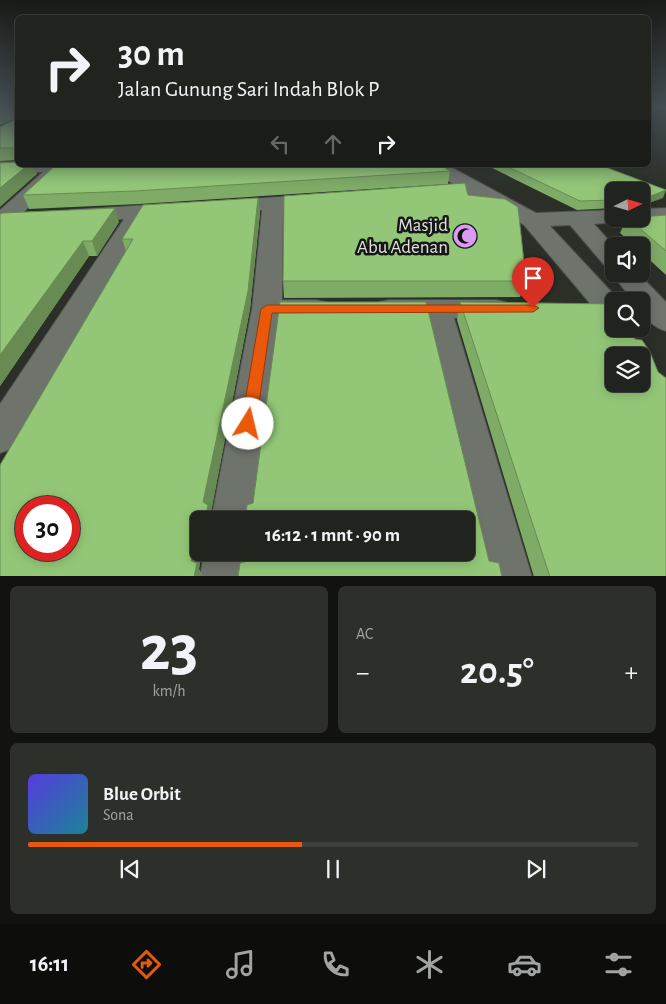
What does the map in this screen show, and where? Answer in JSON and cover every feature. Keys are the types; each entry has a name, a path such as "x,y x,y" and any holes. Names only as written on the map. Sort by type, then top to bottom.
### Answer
{"street":[{"path":"0,154 15,153"},
{"path":"0,168 30,167"},
{"path":"2,221 59,167"},
{"path":"437,167 532,220 605,304"},
{"path":"409,194 476,189"},
{"path":"62,216 341,198"},
{"path":"234,511 267,309 273,203"},
{"path":"0,436 139,212"},
{"path":"650,216 666,215"},
{"path":"532,220 605,217"},
{"path":"2,221 33,218"},
{"path":"577,219 605,251"},
{"path":"635,282 657,300 666,321"},
{"path":"572,308 605,317"},
{"path":"267,309 524,309"},
{"path":"437,309 508,576"},
{"path":"224,576 226,561"}],"building":[{"path":"0,134 15,134 15,151 13,148 0,148"},
{"path":"15,162 15,167 26,167 0,188 0,163"},
{"path":"54,167 443,167 450,171 135,191 23,195"},
{"path":"508,167 605,167 645,182 605,182 605,200 580,201"},
{"path":"465,183 468,195 505,199 518,207 526,281 283,281 284,196"},
{"path":"650,184 666,190 650,196"},
{"path":"258,198 248,291 203,502 208,505 207,511 190,511 190,561 197,563 194,576 0,576 0,465 133,239 122,239 143,205"},
{"path":"115,208 92,241 83,241 0,355 0,214"},
{"path":"666,215 666,251 639,228 650,228 650,216"},
{"path":"280,302 426,302 489,561 499,563 502,576 238,576 240,563 247,561 475,561 475,511 246,511 247,505 253,503"},
{"path":"460,302 605,304 605,337 634,337 642,340 647,347 605,347 605,392 650,392 650,352 658,372 666,378 666,576 550,576"}],"place":[{"name":"Masjid Abu Adenan","path":"465,236"}],"route":[{"path":"248,424 267,309 533,308"}]}
